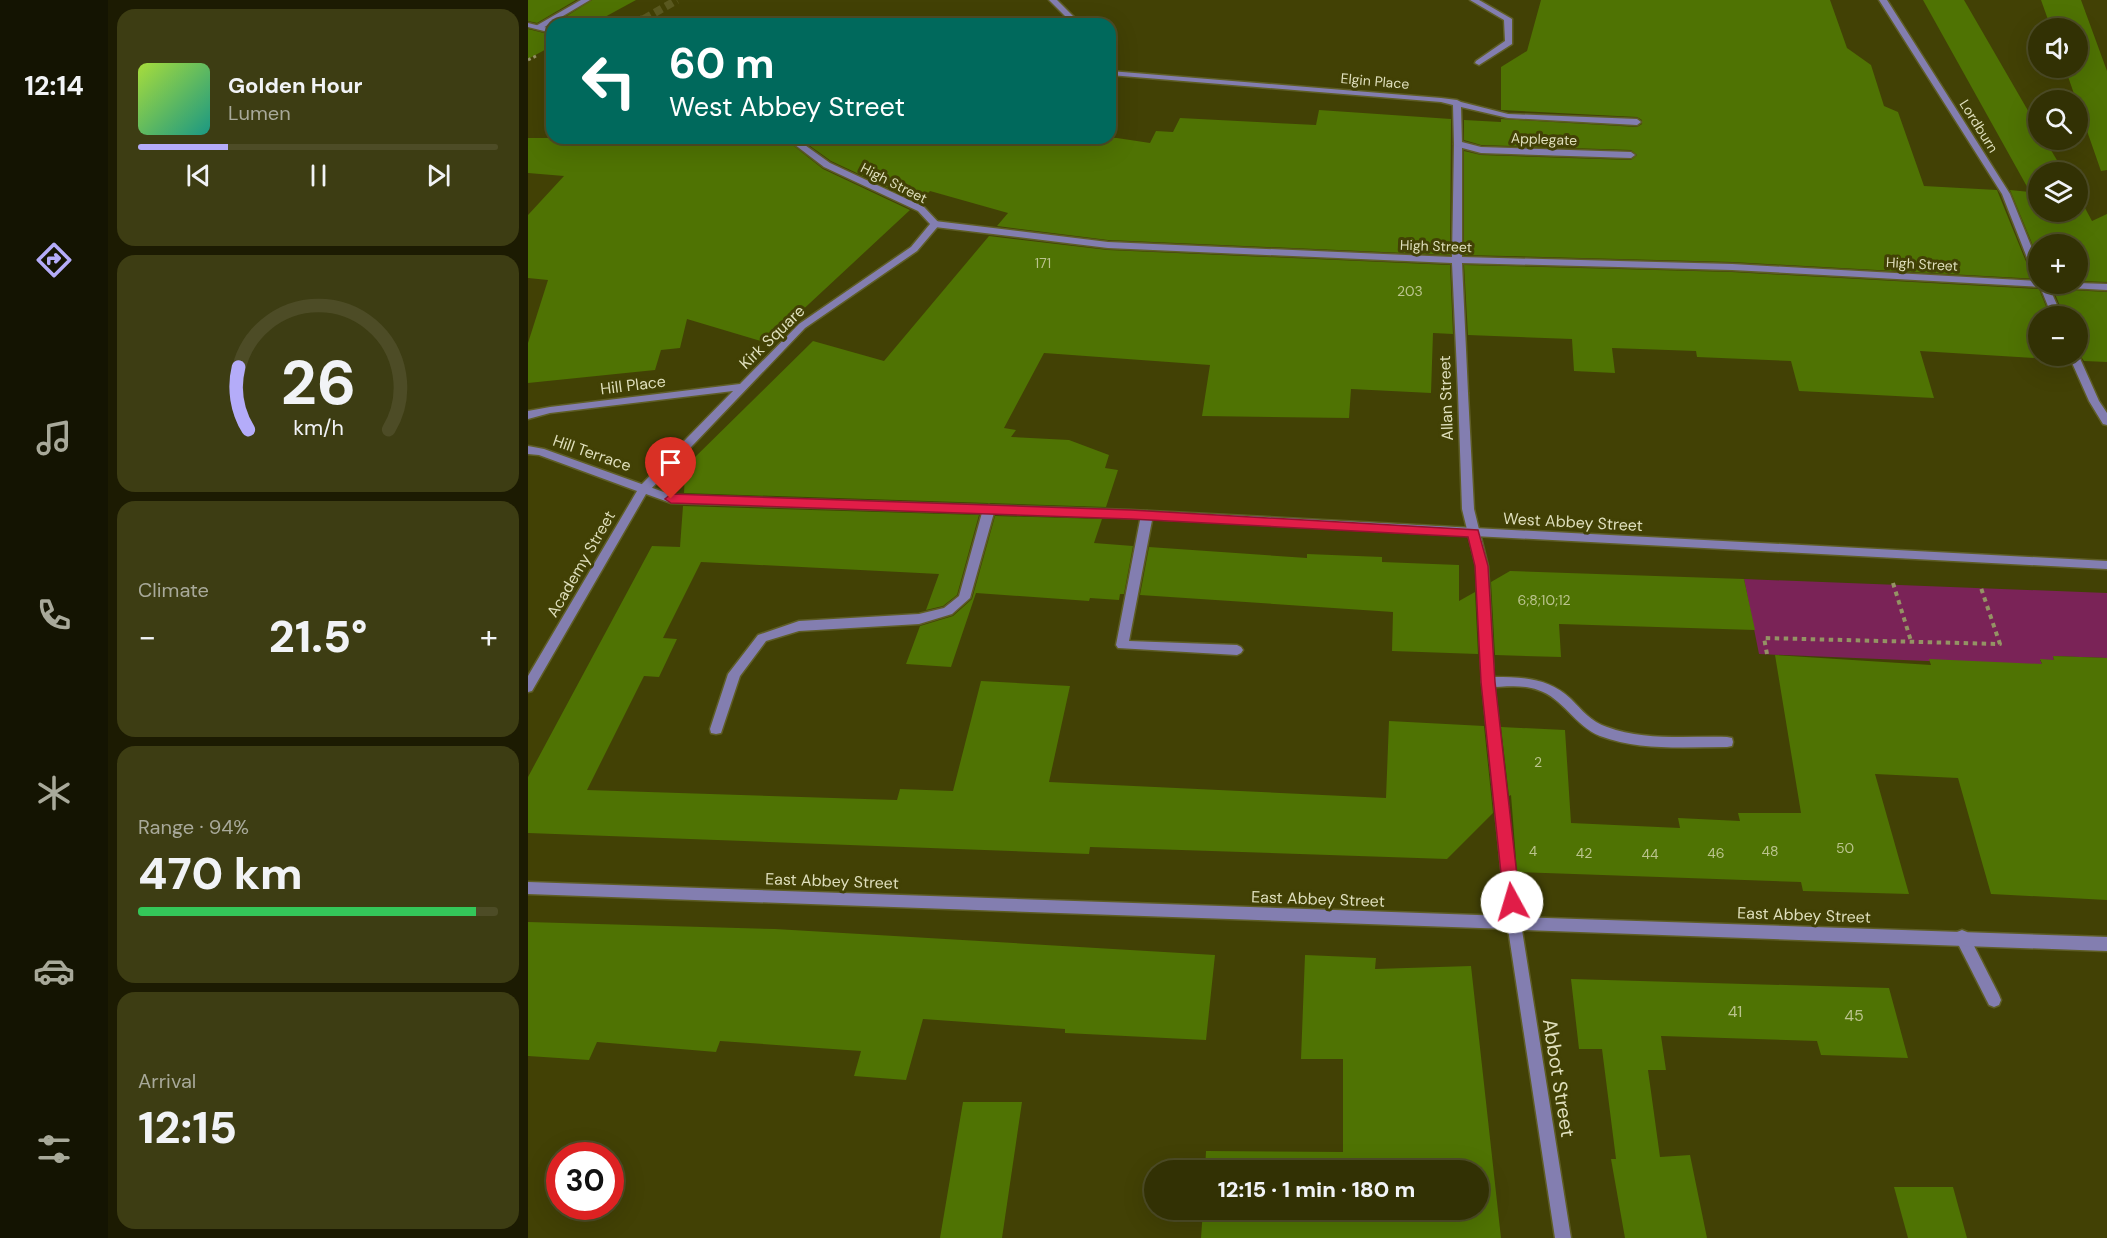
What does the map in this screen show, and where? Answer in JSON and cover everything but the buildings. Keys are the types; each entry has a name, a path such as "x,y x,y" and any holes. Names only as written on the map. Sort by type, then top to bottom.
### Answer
{"street":[{"path":"554,18 586,0"},
{"path":"1053,0 1071,18"},
{"path":"1474,0 1508,19 1510,30 1509,42 1479,63"},
{"name":"Lordburn","path":"1883,0 2006,194 2028,248"},
{"path":"538,27 546,22"},
{"path":"528,25 546,29"},
{"name":"Elgin Place","path":"1116,74 1456,102 1508,116 1637,122"},
{"path":"1456,102 1457,260"},
{"name":"High Street","path":"798,144 827,165 921,209 935,224 951,228 1108,245 1457,260 1732,267 2028,283"},
{"name":"Applegate","path":"1458,144 1481,150 1631,155"},
{"name":"Kirk Square","path":"644,489 802,326 914,249 935,224"},
{"name":"Allan Street","path":"1457,260 1468,509 1482,566 1488,682"},
{"name":"High Street","path":"2088,286 2107,287"},
{"path":"2078,366 2094,401 2107,421"},
{"name":"Hill Place","path":"528,415 550,410 741,387"},
{"name":"Hill Terrace","path":"528,450 644,489"},
{"name":"West Abbey Street","path":"644,489 671,499 1147,515 2107,565"},
{"name":"Academy Street","path":"528,687 644,489"},
{"path":"716,729 734,674 762,638 800,626 919,619 948,611 964,598 989,509"},
{"path":"1147,515 1122,645 1237,650"},
{"path":"1488,682 1536,684 1552,691 1584,723 1636,741 1727,742"},
{"name":"Abbot Street","path":"1488,682 1514,924 1563,1238"},
{"name":"East Abbey Street","path":"528,888 2107,944"},
{"path":"1962,938 1994,1000"}],"path":[{"path":"1885,553 1911,641"},
{"path":"1767,654 1764,638 2000,644 1970,558"}],"shaded area":[{"path":"1744,579 2107,593 2107,658 2053,656 2054,660 2040,660 2043,666 1759,654"}],"tunnel":[{"path":"646,18 677,0"}],"route":[{"path":"671,499 1131,514 1474,533 1482,566 1488,682 1512,902"}]}
